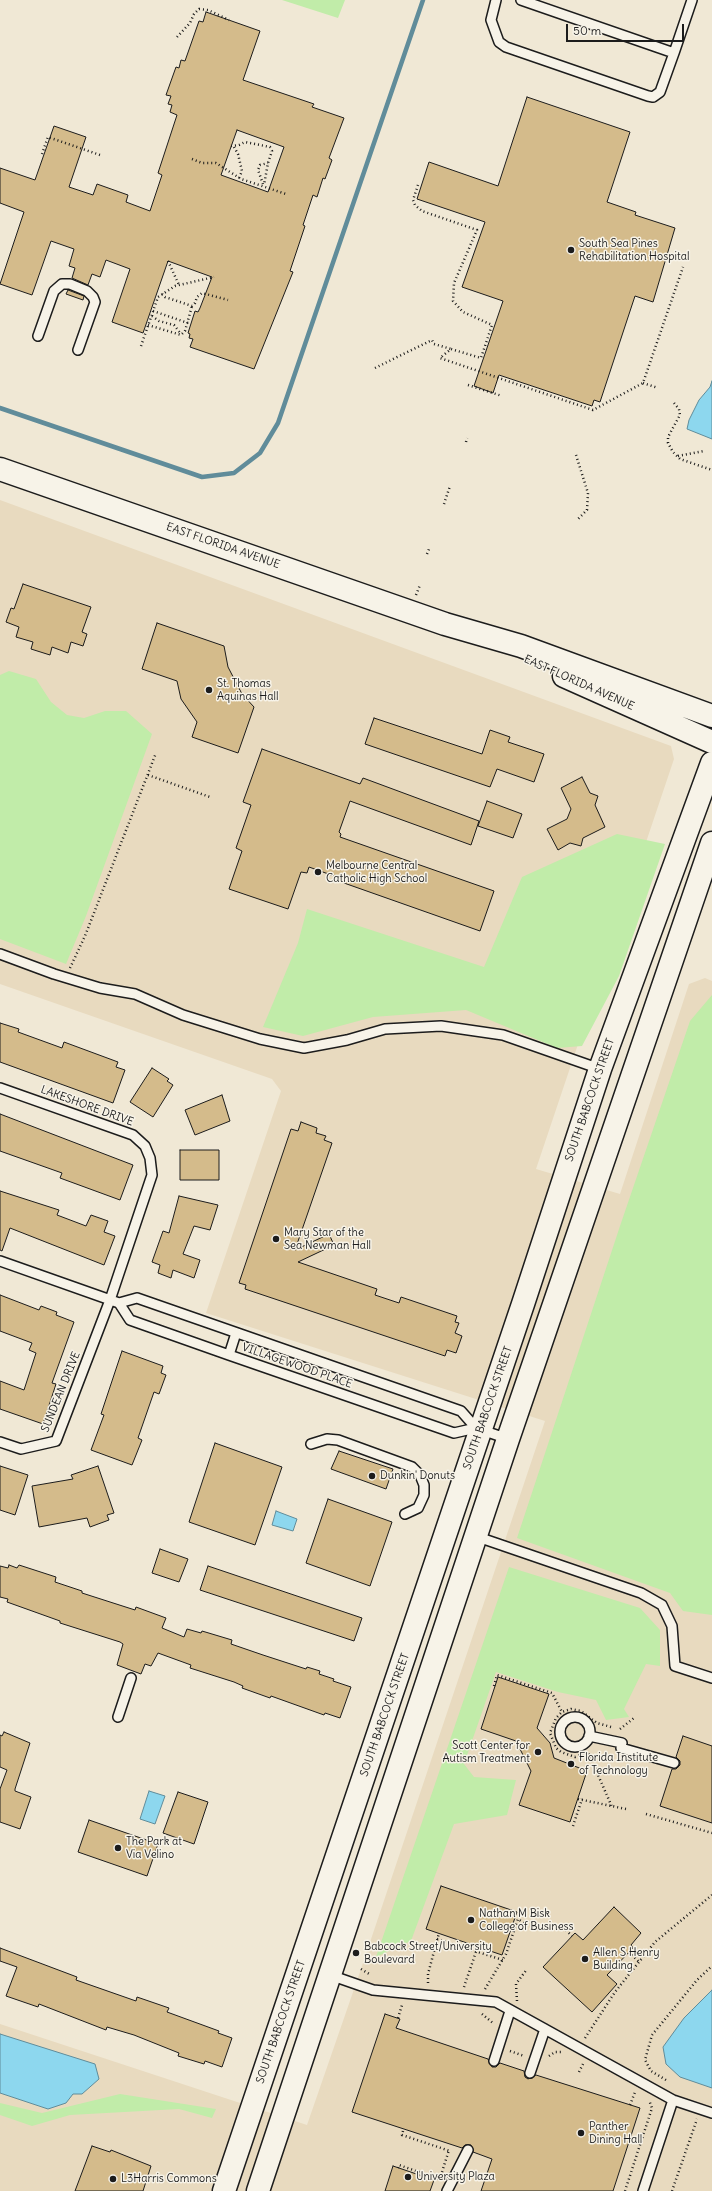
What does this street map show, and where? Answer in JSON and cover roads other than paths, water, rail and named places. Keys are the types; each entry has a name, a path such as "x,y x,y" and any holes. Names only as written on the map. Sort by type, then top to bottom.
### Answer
{"main road":[{"name":"EAST FLORIDA AVENUE","path":"0,469 445,624 521,646 712,716"},
{"name":"EAST FLORIDA AVENUE","path":"445,624 712,742"},
{"name":"SOUTH BABCOCK STREET","path":"224,2191 478,1429 600,1069 712,763"},
{"path":"258,2191 475,1536 712,843"}],"lane":[{"path":"496,0 491,20 499,42 506,47 653,97 660,92 692,0"},
{"path":"521,0 674,53"},
{"path":"38,336 54,291 62,284 70,284 90,293 95,302 78,350"},
{"path":"0,954 65,978 100,988 135,994 183,1015 260,1039 304,1048 347,1040 385,1029 441,1026 503,1035 600,1069"},
{"name":"LAKESHORE DRIVE","path":"0,1088 124,1131 133,1135 145,1146 150,1158 152,1175 110,1300"},
{"path":"0,1261 119,1303"},
{"name":"VILLAGEWOOD PLACE","path":"478,1429 454,1433 229,1355 130,1320 119,1303 138,1298 461,1412 478,1429 508,1439"},
{"name":"SUNDEAN DRIVE","path":"0,1442 21,1449 56,1441 110,1300"},
{"path":"229,1355 236,1333"},
{"path":"311,1444 327,1440 338,1440 412,1467 420,1475 424,1485 424,1495 418,1508 405,1514"},
{"path":"475,1536 641,1593 662,1605 672,1626 675,1666 712,1678"},
{"path":"118,1717 131,1678"},
{"path":"589,1736 674,1763"},
{"path":"330,1975 373,1990 496,2002 673,2100 712,2114"},
{"path":"494,2061 510,2011"},
{"path":"530,2073 545,2029"},
{"path":"643,2191 673,2100"},
{"path":"447,2191 468,2150"}],"water":[{"path":"712,381 712,439 687,429 689,420 699,400 710,387"},
{"path":"276,1511 297,1519 293,1531 272,1525"},
{"path":"149,1791 165,1796 155,1824 140,1819"},
{"path":"712,1990 712,2088 680,2077 666,2064 663,2047 684,2018"},
{"path":"0,2034 95,2064 99,2079 82,2094 73,2094 66,2103 48,2109 0,2093"}],"waterway":[{"path":"0,408 202,477 234,473 260,453 278,423 423,0"}],"place":[{"name":"South Sea Pines Rehabilitation Hospital","path":"571,250"},
{"name":"St. Thomas Aquinas Hall","path":"209,690"},
{"name":"Melbourne Central Catholic High School","path":"318,872"},
{"name":"Mary Star of the Sea Newman Hall","path":"276,1239"},
{"name":"Dunkin' Donuts","path":"372,1476"},
{"name":"Scott Center for Autism Treatment","path":"538,1752"},
{"name":"Florida Institute of Technology","path":"571,1764"},
{"name":"The Park at Via Velino","path":"118,1848"},
{"name":"Nathan M Bisk College of Business","path":"471,1920"},
{"name":"Babcock Street/University Boulevard","path":"356,1953"},
{"name":"Allen S Henry Building","path":"585,1959"},
{"name":"Panther Dining Hall","path":"581,2133"},
{"name":"University Plaza","path":"408,2177"},
{"name":"L3Harris Commons","path":"113,2179"}]}
